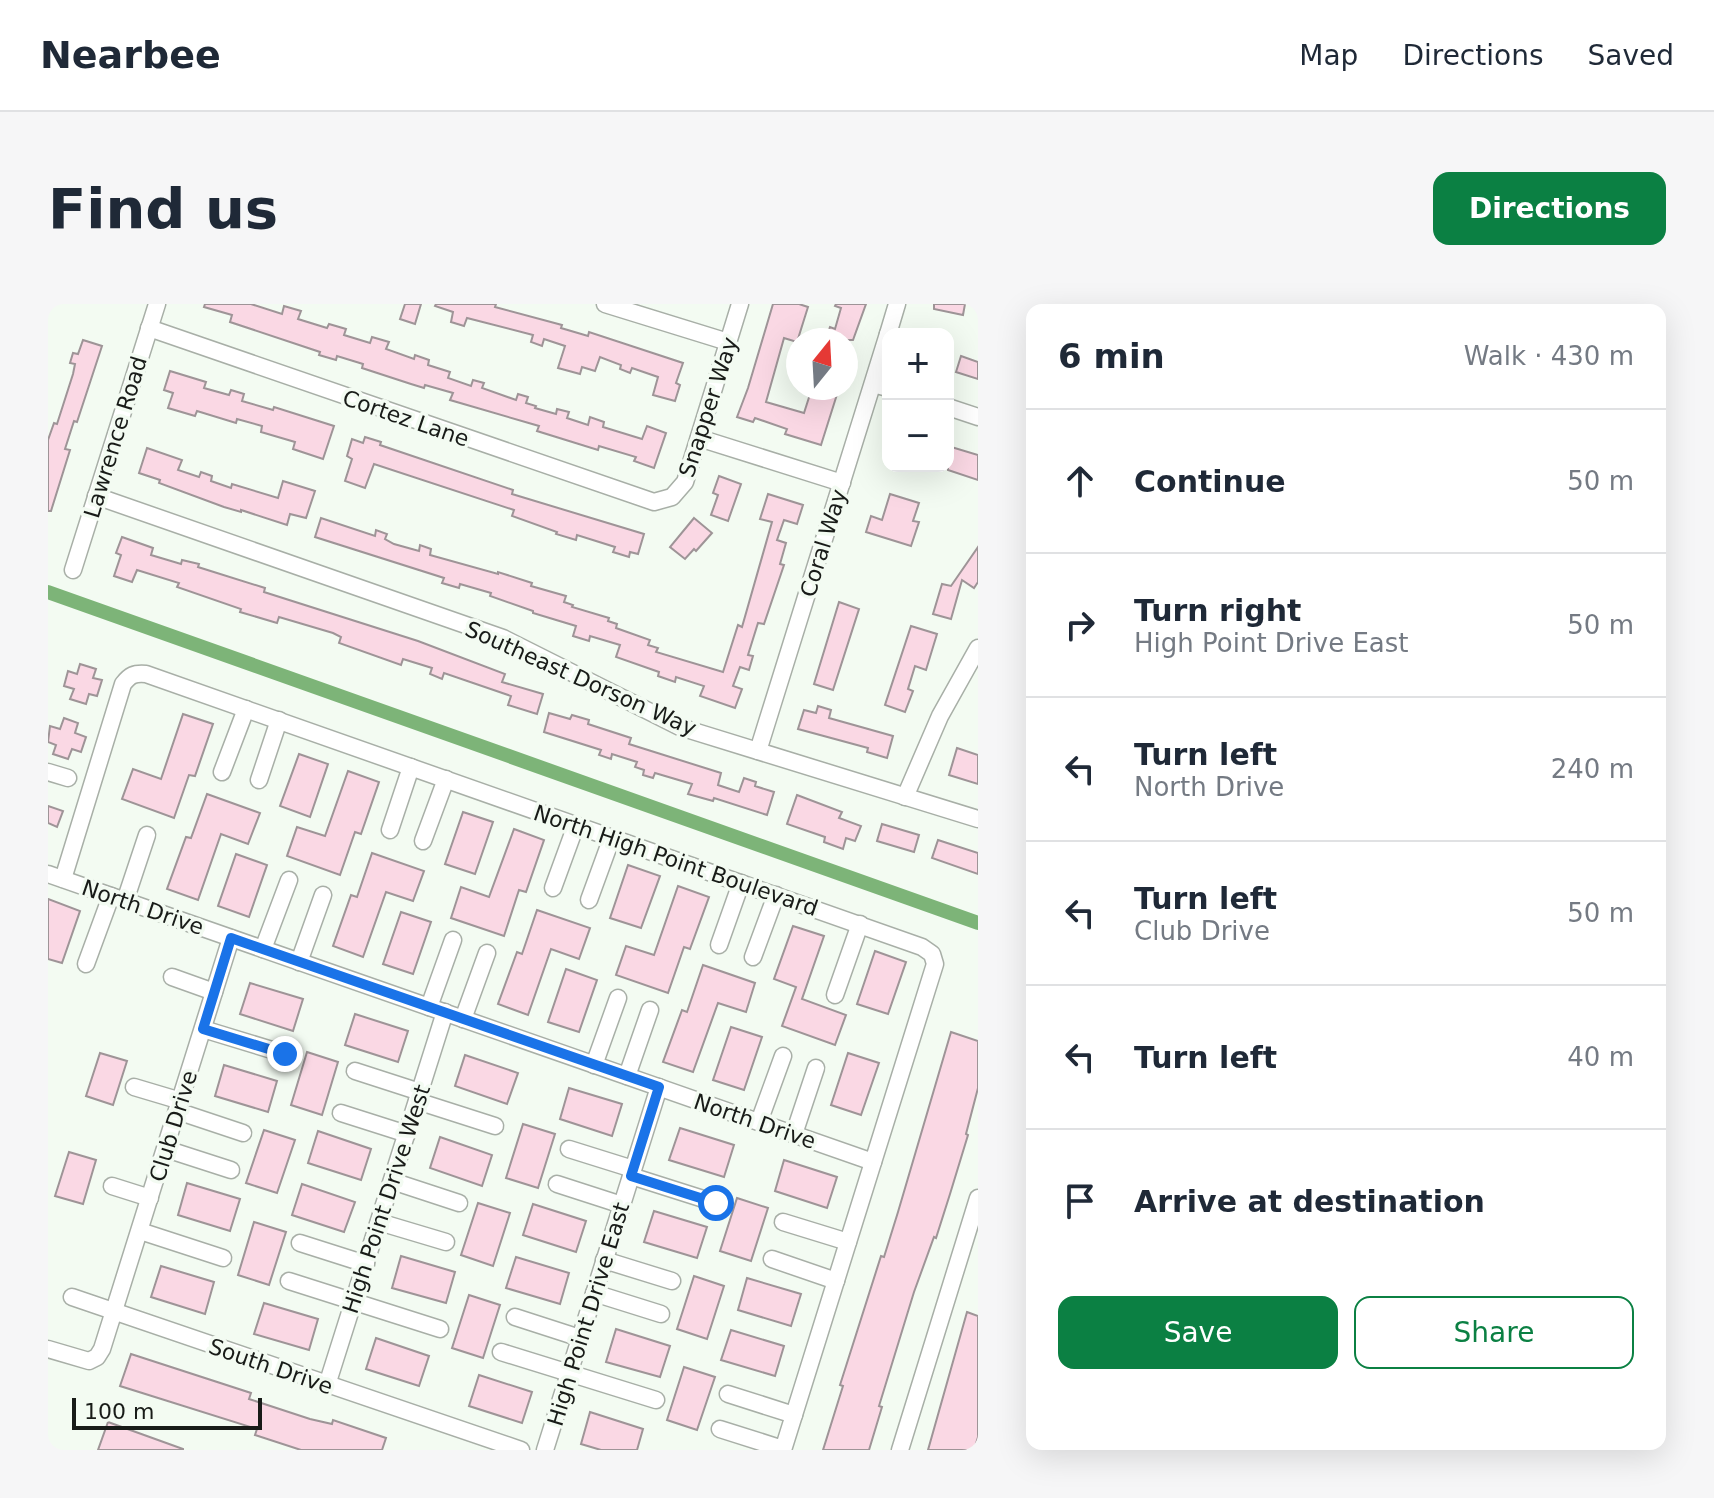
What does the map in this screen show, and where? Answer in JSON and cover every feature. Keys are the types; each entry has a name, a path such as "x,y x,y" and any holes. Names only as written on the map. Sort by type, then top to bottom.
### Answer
{"street":[{"name":"Lawrence Road","path":"73,570 157,304"},
{"path":"605,304 728,342"},
{"name":"Snapper Way","path":"664,501 672,497 685,482 740,304"},
{"name":"Coral Way","path":"890,328 897,304"},
{"name":"Cortez Lane","path":"149,328 644,501 664,501"},
{"name":"Coral Way","path":"758,751 842,483 880,386"},
{"path":"954,409 978,417"},
{"path":"699,438 842,483"},
{"name":"Southeast Dorson Way","path":"96,496 503,638 671,723 978,819"},
{"path":"905,797 940,716 978,648"},
{"name":"North High Point Boulevard","path":"56,876 123,684 137,673 860,924 922,947 932,954 935,964 783,1450"},
{"path":"222,772 246,709"},
{"path":"259,780 279,720"},
{"path":"390,830 411,767"},
{"path":"48,772 68,778"},
{"path":"423,841 446,779"},
{"path":"553,888 576,825"},
{"path":"86,964 147,835"},
{"path":"589,900 612,837"},
{"name":"North Drive","path":"56,876 873,1162"},
{"path":"263,949 289,880"},
{"path":"719,945 741,883"},
{"path":"299,962 323,895"},
{"path":"753,957 776,895"},
{"path":"835,995 860,924"},
{"name":"Club Drive","path":"115,1313 231,938"},
{"name":"High Point Drive West","path":"327,1385 418,1097 453,940"},
{"path":"463,1019 487,953"},
{"path":"172,977 214,992"},
{"path":"594,1065 618,998"},
{"path":"627,1076 650,1010"},
{"path":"203,1029 285,1054"},
{"path":"759,1122 783,1056"},
{"path":"794,1134 816,1068"},
{"path":"355,1071 495,1126"},
{"path":"134,1087 243,1133"},
{"name":"High Point Drive East","path":"545,1450 659,1087"},
{"path":"341,1113 407,1134"},
{"path":"166,1149 231,1170"},
{"path":"569,1149 716,1203"},
{"path":"392,1181 459,1203"},
{"path":"557,1184 622,1205"},
{"path":"112,1186 150,1198"},
{"path":"900,1450 978,1198"},
{"path":"379,1222 446,1242"},
{"path":"783,1222 848,1242"},
{"path":"140,1231 223,1258"},
{"path":"300,1243 366,1264"},
{"path":"772,1259 836,1281"},
{"path":"604,1260 672,1281"},
{"path":"289,1281 440,1329"},
{"path":"594,1293 661,1314"},
{"name":"South Drive","path":"72,1297 521,1450"},
{"path":"48,1349 80,1360 89,1361 97,1357 115,1313"},
{"path":"515,1317 580,1338"},
{"path":"501,1352 656,1400"},
{"path":"728,1394 794,1415"},
{"path":"720,1429 783,1450"}],"building":[{"path":"205,304 251,304 282,314 284,306 301,311 298,319 327,328 329,324 346,329 344,335 370,343 372,337 389,342 386,349 414,359 415,355 429,360 428,365 450,372 448,378 471,386 473,380 484,383 482,388 516,400 518,394 528,397 526,403 535,408 556,414 557,409 569,412 567,418 588,425 590,417 604,422 603,427 642,439 647,426 666,433 654,468 634,461 636,457 599,446 598,450 537,431 539,426 450,400 453,393 411,384 337,356 336,360 319,355 320,352 230,322 232,315 204,307"},
{"path":"405,304 421,304 415,324 400,319"},
{"path":"436,304 496,304 495,307 562,325 561,328 588,336 589,332 683,363 676,383 680,385 675,401 653,395 658,377 632,368 630,373 620,369 621,365 600,357 595,371 582,367 580,374 558,368 565,346 544,339 542,346 531,342 533,335 467,318 464,326 451,322 453,312"},
{"path":"773,304 808,307 801,328 786,328 786,339 766,402 804,413 808,400 835,400 821,445 785,434 787,429 755,418 753,422 737,417"},
{"path":"866,304 857,328 835,328 841,308 835,306"},
{"path":"934,304 965,304 963,315 934,309"},
{"path":"83,340 102,346 77,422 74,421 65,449 70,450 51,511 48,511 48,440 54,423 57,424 73,374 75,364 70,363 73,353 78,354"},
{"path":"961,356 978,362 978,379 956,372"},
{"path":"170,371 206,382 204,388 229,395 231,390 244,394 242,401 273,410 274,407 334,426 323,459 293,449 295,442 261,432 262,426 237,419 236,423 197,411 195,416 168,408 173,393 164,390"},
{"path":"365,437 381,442 380,445 513,490 512,494 644,534 638,554 630,552 629,557 613,552 615,547 577,535 576,540 556,534 512,516 514,510 374,464 365,488 345,481 352,459 347,456 352,439 363,443"},
{"path":"147,448 182,460 178,470 199,477 201,472 212,476 211,481 231,488 232,484 278,498 283,481 315,491 306,518 290,514 287,525 224,507 159,483 160,480 139,473"},
{"path":"954,448 978,455 978,480 954,472"},
{"path":"719,476 741,484 728,521 711,515 718,495 713,493"},
{"path":"768,494 803,505 797,524 784,520 777,540 786,543 780,564 784,565 764,624 758,623 748,655 753,656 749,670 740,667 733,686 742,689 735,708 700,696 704,686 676,677 675,682 658,676 659,672 616,657 620,645 590,636 589,641 573,636 576,626 533,613 490,596 491,593 460,584 459,588 442,583 444,578 315,537 321,518 375,536 376,530 387,534 385,539 394,544 419,551 420,545 431,549 430,555 498,572 566,596 564,602 572,607 609,618 608,621 617,624 616,628 650,640 648,645 658,648 656,652 723,672 738,625 742,627 772,522 760,519"},
{"path":"890,494 919,503 913,521 919,522 911,546 866,532 871,516 882,520"},
{"path":"694,518 712,533 685,559 670,547"},
{"path":"122,537 153,548 151,555 181,564 182,560 199,564 198,567 265,588 264,592 418,641 505,674 502,682 543,694 537,714 508,705 511,696 444,673 442,679 430,674 432,668 403,659 401,665 339,643 341,637 333,633 279,617 277,623 240,612 241,609 177,587 179,583 137,570 132,582 114,576 121,555 116,553"},
{"path":"978,547 978,582 974,588 962,580 951,619 933,614 942,584 951,586"},
{"path":"839,602 859,609 833,690 814,684"},
{"path":"911,626 937,634 926,670 915,666 908,689 913,691 905,712 885,705"},
{"path":"80,664 96,669 93,678 102,680 97,696 89,694 86,704 70,699 74,689 64,686 68,671 77,674"},
{"path":"818,706 831,710 829,718 893,736 887,758 867,752 868,748 798,729 804,710 816,713"},
{"path":"549,713 589,720 588,724 631,738 629,744 721,773 718,785 739,792 744,778 756,782 755,786 774,792 767,815 714,798 713,801 688,794 692,784 655,773 653,778 643,775 644,770 635,767 637,762 612,754 611,759 599,755 601,750 544,732"},
{"path":"183,714 213,724 195,776 189,775 174,818 122,799 133,769 161,779"},
{"path":"64,718 78,723 75,733 86,737 81,752 72,749 68,759 53,754 56,745 48,742 50,726 60,729"},
{"path":"957,748 978,755 978,784 949,775"},
{"path":"299,754 328,764 310,817 280,806"},
{"path":"348,771 379,782 361,834 355,832 340,875 287,856 297,827 325,836"},
{"path":"207,794 260,813 248,844 221,834 198,900 167,889 186,837 191,838"},
{"path":"797,795 842,812 839,818 861,826 855,841 846,838 843,849 824,842 825,837 787,824"},
{"path":"48,806 63,811 57,827 48,823"},
{"path":"463,812 493,822 475,874 445,864"},
{"path":"882,824 919,835 914,852 877,841"},
{"path":"514,829 544,840 526,892 519,890 504,936 451,918 461,887 489,897"},
{"path":"938,840 978,853 978,874 932,858"},
{"path":"372,853 424,871 413,901 386,892 363,957 333,946 351,895 357,897"},
{"path":"236,854 267,865 249,917 218,906"},
{"path":"628,865 660,876 641,928 610,918"},
{"path":"678,886 709,897 690,949 684,947 668,993 616,975 626,946 654,955"},
{"path":"48,899 80,911 62,963 48,959"},
{"path":"537,910 590,928 579,959 551,949 528,1015 498,1004 517,952 522,954"},
{"path":"401,912 431,922 413,974 383,964"},
{"path":"793,926 824,936 802,999 846,1015 835,1045 782,1026 796,987 774,979"},
{"path":"875,951 906,962 888,1014 857,1004"},
{"path":"703,965 755,983 746,1012 718,1003 693,1072 663,1062 682,1010 687,1012"},
{"path":"566,969 597,980 579,1032 548,1022"},
{"path":"250,983 303,999 293,1031 240,1014"},
{"path":"355,1014 408,1031 398,1062 345,1045"},
{"path":"731,1027 762,1037 744,1090 713,1080"},
{"path":"951,1032 978,1041 978,1088 950,1194 914,1292 879,1406 882,1407 869,1450 823,1450 843,1386 840,1385 881,1256 884,1257"},
{"path":"307,1052 338,1062 322,1115 291,1105"},
{"path":"100,1053 127,1061 113,1105 86,1096"},
{"path":"848,1053 879,1063 861,1115 831,1105"},
{"path":"465,1055 518,1073 507,1104 455,1086"},
{"path":"224,1065 277,1081 268,1112 215,1096"},
{"path":"569,1088 622,1104 612,1136 560,1119"},
{"path":"523,1124 555,1134 538,1188 506,1178"},
{"path":"680,1128 734,1145 724,1177 669,1160"},
{"path":"264,1130 295,1140 277,1193 246,1183"},
{"path":"318,1131 371,1149 361,1180 308,1163"},
{"path":"440,1137 492,1155 482,1186 430,1168"},
{"path":"69,1152 96,1160 83,1204 55,1196"},
{"path":"784,1160 837,1177 827,1208 775,1191"},
{"path":"187,1183 240,1199 230,1231 178,1215"},
{"path":"302,1184 355,1202 344,1232 292,1215"},
{"path":"737,1198 768,1208 751,1261 720,1251"},
{"path":"478,1203 510,1213 493,1266 461,1255"},
{"path":"533,1204 586,1221 576,1252 523,1235"},
{"path":"654,1211 707,1227 697,1258 644,1242"},
{"path":"254,1222 286,1232 269,1285 238,1275"},
{"path":"401,1256 455,1272 446,1303 392,1288"},
{"path":"516,1257 569,1273 560,1304 506,1288"},
{"path":"161,1266 214,1282 205,1314 151,1297"},
{"path":"694,1276 724,1286 707,1339 677,1329"},
{"path":"747,1278 801,1294 791,1326 738,1310"},
{"path":"469,1295 500,1305 483,1358 452,1348"},
{"path":"264,1303 318,1319 309,1350 254,1334"},
{"path":"967,1312 978,1316 978,1437 974,1450 928,1450"},
{"path":"616,1329 670,1346 660,1377 606,1362"},
{"path":"731,1330 784,1346 775,1376 721,1360"},
{"path":"376,1338 429,1356 419,1386 366,1369"},
{"path":"131,1354 251,1393 249,1399 310,1419 332,1424 333,1420 386,1438 382,1450 301,1450 255,1435 257,1429 120,1386"},
{"path":"684,1367 715,1377 697,1430 667,1420"},
{"path":"479,1375 532,1392 522,1423 469,1406"},
{"path":"590,1412 643,1429 637,1450 601,1450 581,1444"},
{"path":"108,1422 183,1449 183,1450 98,1450"}],"waterway":[{"path":"48,592 978,923"}],"route":[{"path":"285,1054 203,1029 231,938 659,1087 631,1176 716,1203"}]}
